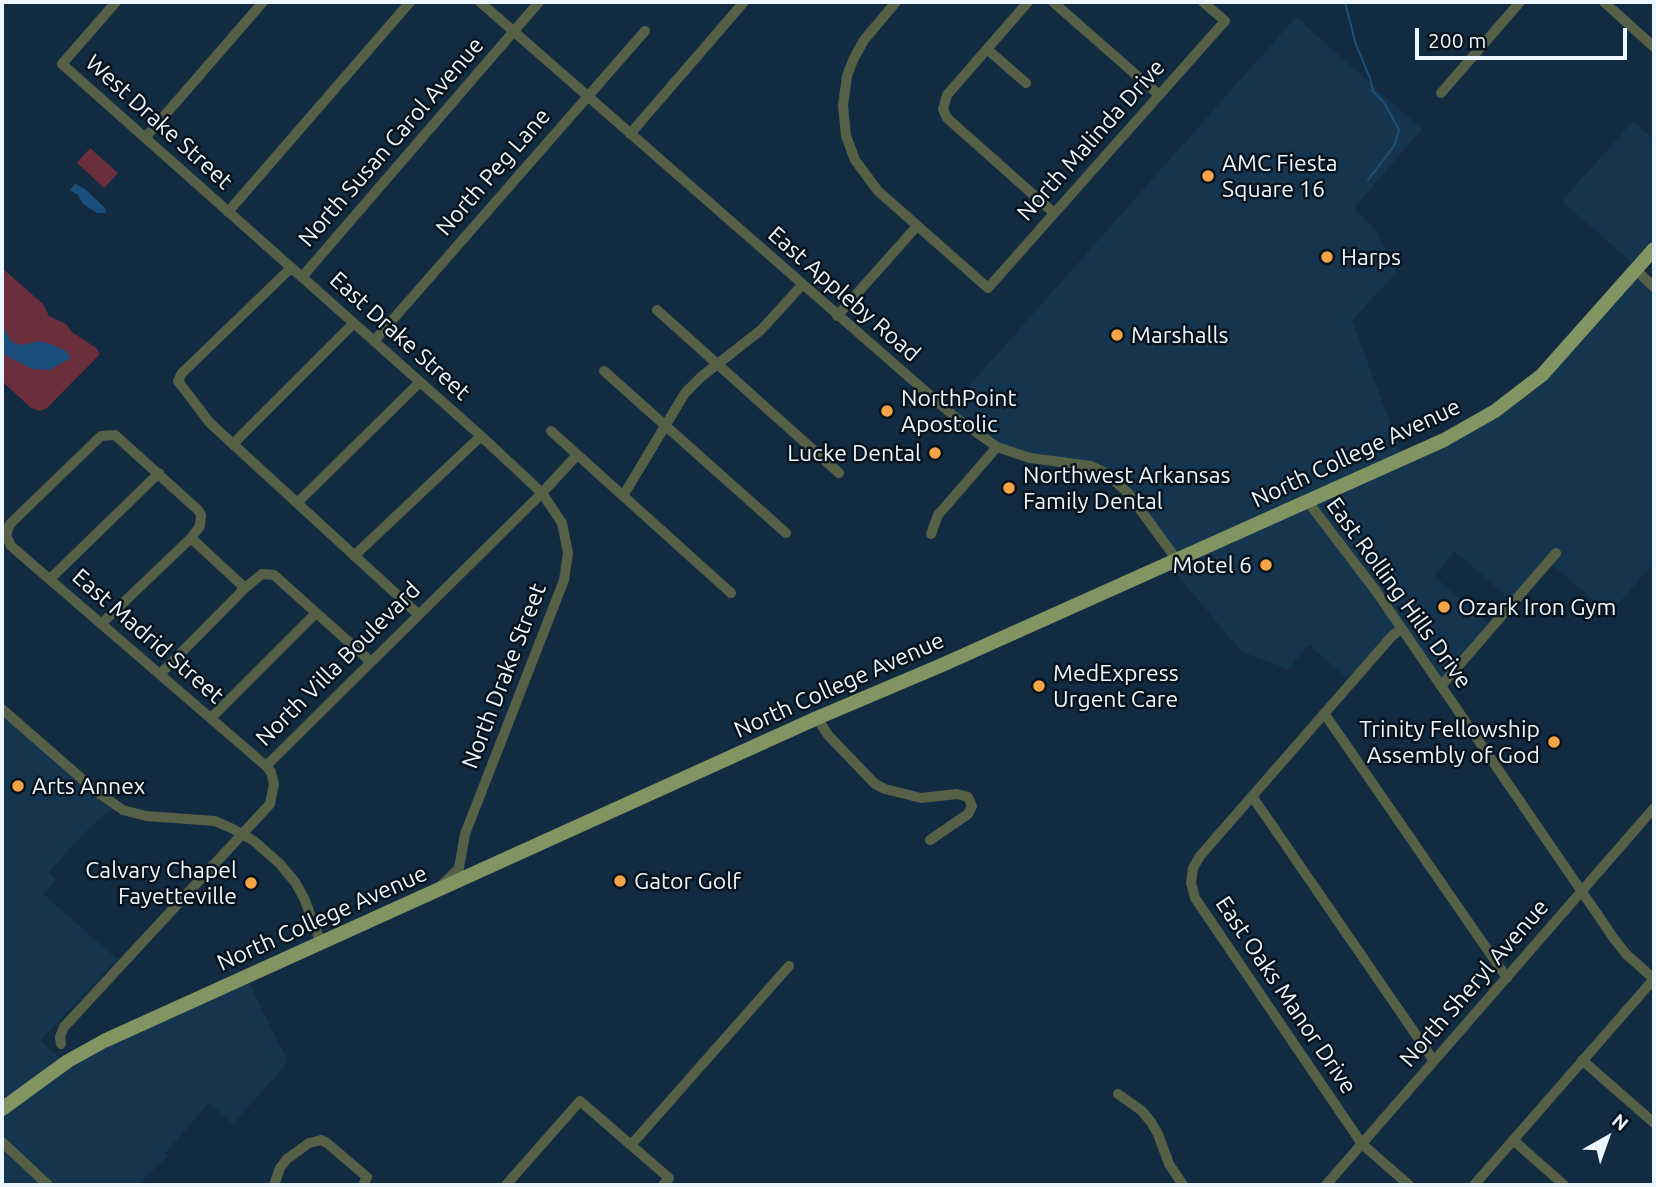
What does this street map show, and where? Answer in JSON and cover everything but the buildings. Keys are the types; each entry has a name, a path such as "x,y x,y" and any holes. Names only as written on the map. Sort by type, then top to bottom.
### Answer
{"main road":[{"name":"North College Avenue","path":"2,1109 68,1061 104,1041 817,718 942,666 1444,440 1511,400 1556,360 1654,249"}],"street":[{"name":"West Drake Street","path":"116,2 62,64 228,212"},
{"path":"145,138 263,2"},
{"path":"228,212 410,2"},
{"name":"East Appleby Road","path":"480,2 949,413 997,447 1030,458 1091,466 1106,473 1128,493 1177,560"},
{"name":"North Susan Carol Avenue","path":"302,277 539,2"},
{"path":"837,316 917,226 878,191 860,170 850,149 843,122 844,89 853,60 864,40 896,2"},
{"path":"1028,2 947,95 943,109 947,118 1054,212"},
{"path":"1052,2 1159,95"},
{"name":"North Malinda Drive","path":"917,226 988,288 1225,20 1203,2"},
{"path":"1441,93 1520,2"},
{"path":"1604,2 1654,47"},
{"path":"630,134 737,4"},
{"name":"North Peg Lane","path":"374,341 645,31"},
{"path":"987,49 1026,83"},
{"name":"East Drake Street","path":"228,212 542,493"},
{"path":"291,268 182,373 178,381 203,416 418,614"},
{"path":"1636,270 1654,287"},
{"path":"623,496 678,402 692,385 761,330 802,285"},
{"path":"657,310 839,473"},
{"path":"233,444 354,323"},
{"path":"604,371 786,533"},
{"path":"297,503 420,383"},
{"path":"551,431 731,593"},
{"name":"East Madrid Street","path":"159,473 120,437 110,434 101,436 10,524 6,535 11,546 266,766"},
{"path":"354,556 481,436"},
{"path":"931,534 938,515 997,447"},
{"name":"North Villa Boulevard","path":"61,1044 60,1037 64,1027 266,809 272,798 273,778 266,766 542,493 577,455"},
{"path":"50,579 159,473 201,515 200,526 191,538 101,624"},
{"name":"North Drake Street","path":"435,892 459,868 465,834 566,570 568,553 565,533 558,515 542,493"},
{"name":"East Rolling Hills Drive","path":"1308,502 1376,591 1581,892 1626,954 1654,979"},
{"path":"191,538 246,588"},
{"path":"1441,686 1556,554"},
{"path":"160,674 262,574 274,575 370,661"},
{"path":"211,718 316,613"},
{"name":"East Oaks Manor Drive","path":"1401,629 1392,636 1196,861 1191,875 1195,898 1362,1144 1409,1185"},
{"path":"2,709 97,792 123,810 146,816 205,819 224,824 264,848 288,873 304,898 321,943"},
{"path":"1324,713 1507,978"},
{"path":"817,718 828,735 875,784 921,798 957,794 968,797 972,806 968,814 930,840"},
{"path":"1252,796 1434,1061"},
{"name":"North Sheryl Avenue","path":"1325,1185 1654,808"},
{"path":"464,846 475,874"},
{"path":"631,1145 789,965"},
{"path":"1474,1185 1654,979"},
{"path":"1583,1060 1654,1124"},
{"path":"1118,1094 1142,1111 1151,1122 1168,1164 1183,1185"},
{"path":"506,1185 580,1101 631,1145 666,1182"},
{"path":"1513,1140 1564,1185"},
{"path":"274,1185 284,1163 314,1141 327,1143 365,1181"},
{"path":"2,1142 47,1185"}],"shaded area":[{"path":"1296,17 1422,129 1354,208 1377,232 1397,272 1352,320 1403,458 1511,400 1636,270 1654,287 1654,563 1609,614 1549,562 1513,602 1455,551 1434,576 1492,627 1441,686 1401,629 1352,682 1309,645 1288,669 1242,652 1168,564 1176,560 1106,473 997,447 947,411"},
{"path":"1633,121 1654,140 1654,249 1638,268 1562,201"},
{"path":"90,148 118,173 104,188 77,163"},
{"path":"75,184 85,189 105,208 106,213 97,213 83,204 78,195 70,190"},
{"path":"2,268 43,304 49,316 66,324 100,354 47,408 40,411 31,408 2,381"},
{"path":"2,309 4,329 12,342 21,345 40,341 66,351 71,358 49,370 32,369 7,356 2,351"},
{"path":"2,709 116,806 92,825 48,872 56,880 43,894 117,959 42,1042 66,1063 246,977 288,1062 233,1124 209,1103 165,1153 168,1156 137,1185 2,1185"}],"waterway":[{"path":"1345,2 1356,45 1373,91 1385,104 1399,130 1394,146 1368,180"}],"place":[{"name":"AMC Fiesta Square 16","path":"1208,176"},
{"name":"Harps","path":"1327,257"},
{"name":"Marshalls","path":"1117,335"},
{"name":"NorthPoint Apostolic","path":"887,411"},
{"name":"Lucke Dental","path":"935,453"},
{"name":"Northwest Arkansas Family Dental","path":"1009,488"},
{"name":"Motel 6","path":"1266,565"},
{"name":"Ozark Iron Gym","path":"1444,607"},
{"name":"MedExpress Urgent Care","path":"1039,686"},
{"name":"Trinity Fellowship Assembly of God","path":"1554,742"},
{"name":"Arts Annex","path":"18,786"},
{"name":"Gator Golf","path":"620,881"},
{"name":"Calvary Chapel Fayetteville","path":"251,883"}]}
